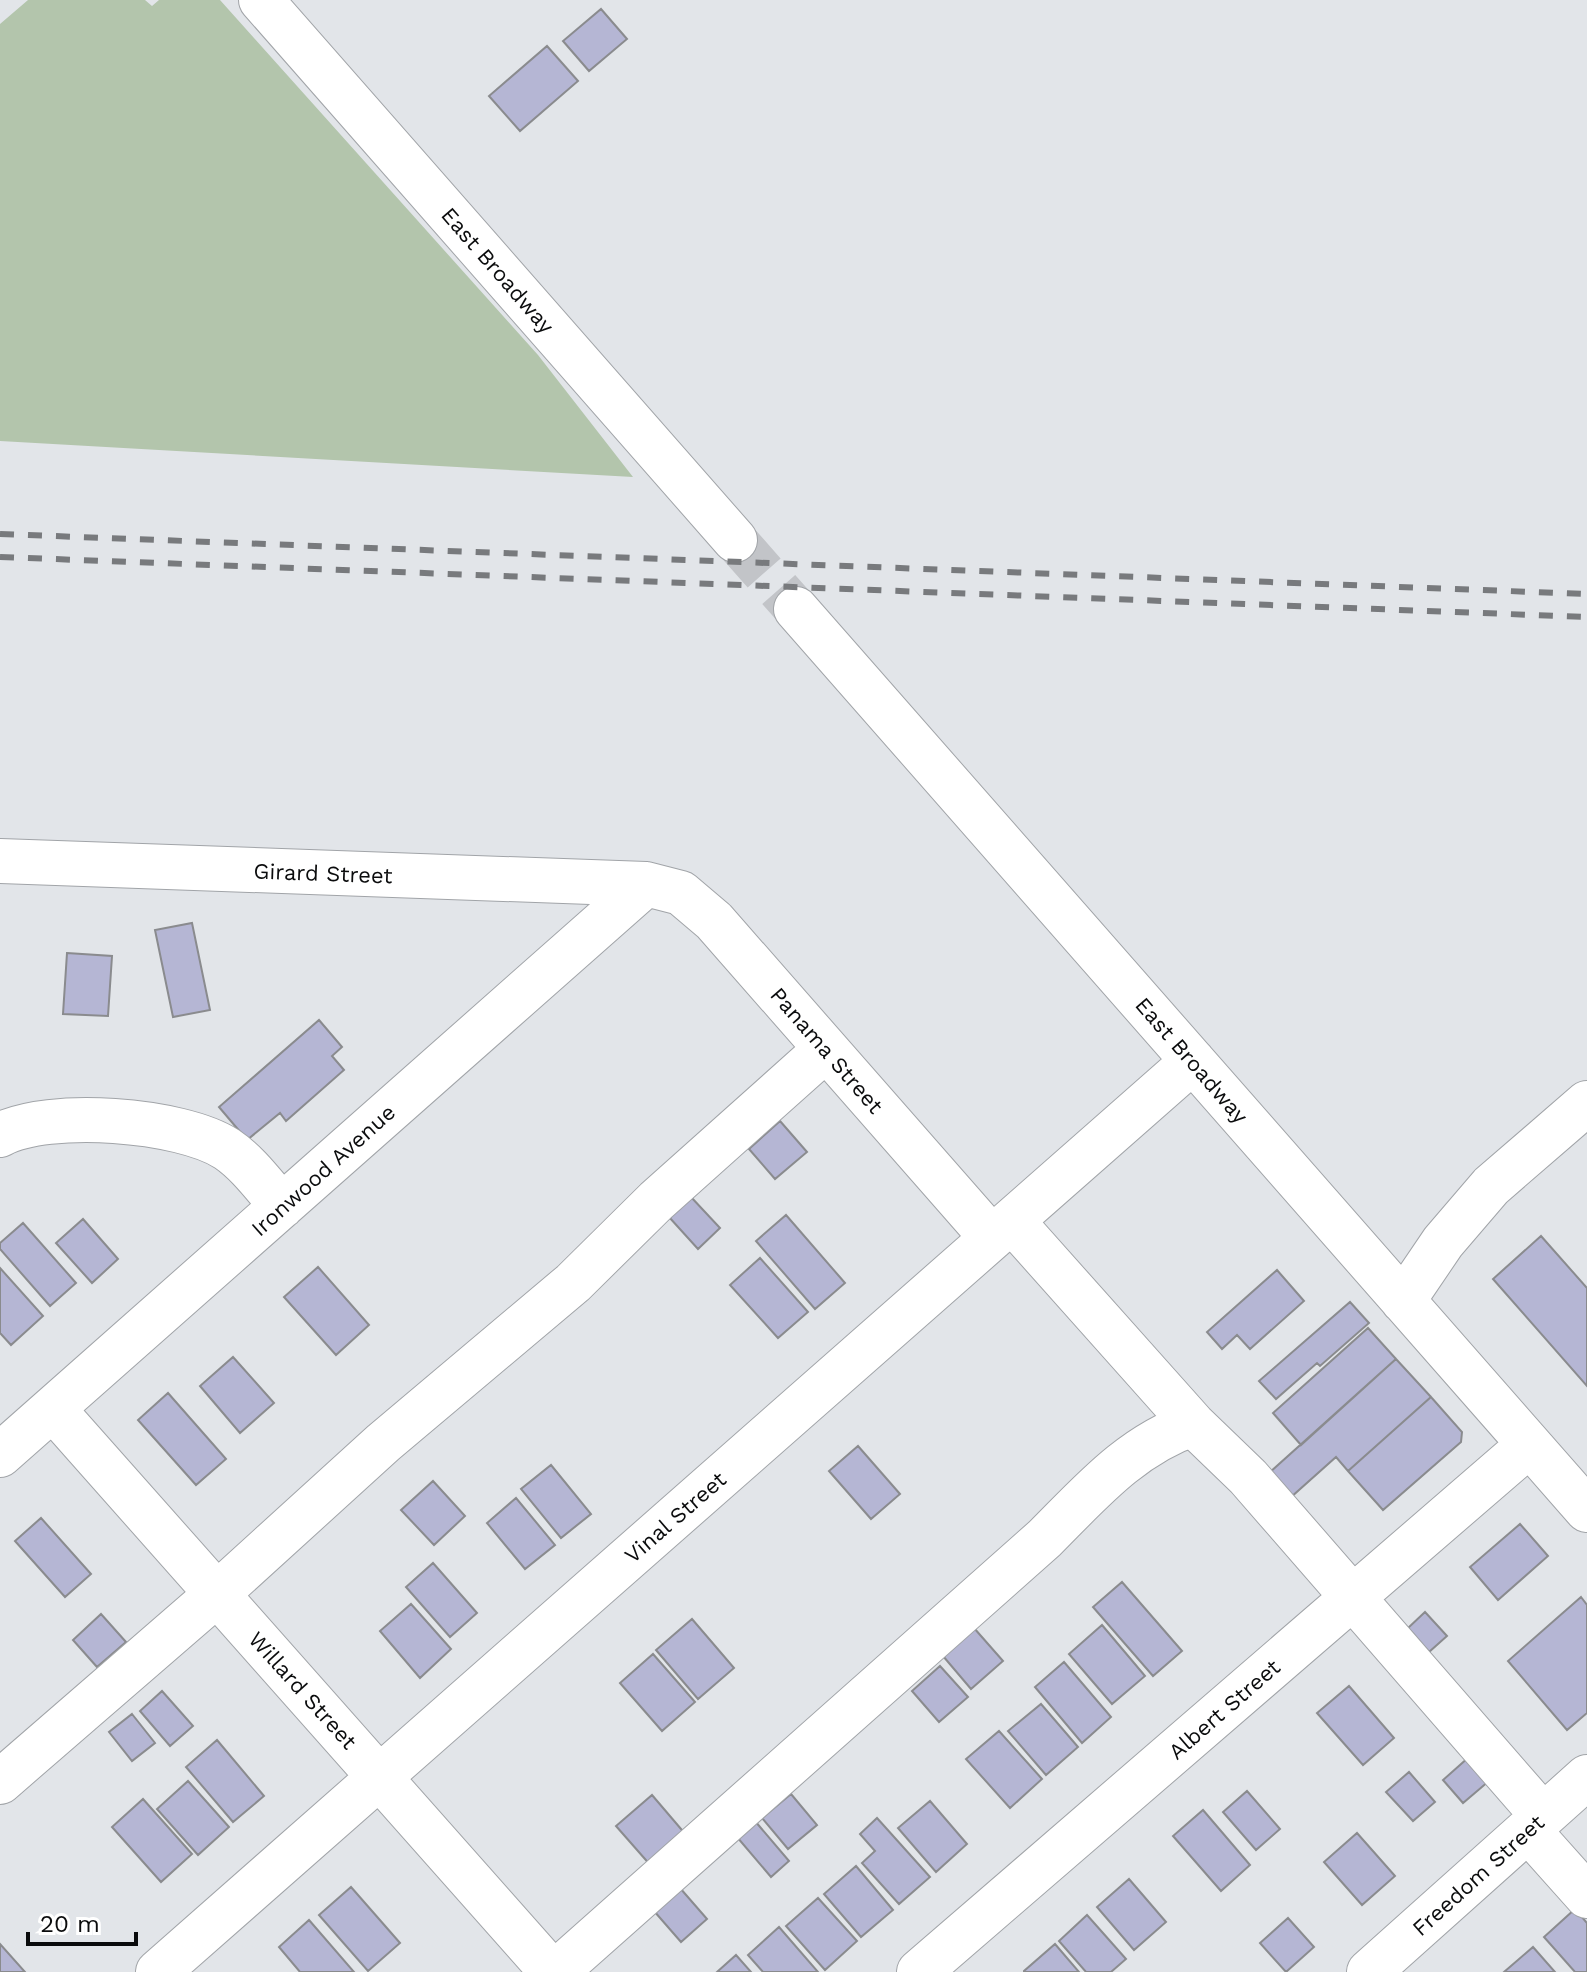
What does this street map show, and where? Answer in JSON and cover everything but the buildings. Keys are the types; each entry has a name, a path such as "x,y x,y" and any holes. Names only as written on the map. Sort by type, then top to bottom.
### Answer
{"street":[{"name":"East Broadway","path":"264,1 735,540"},
{"name":"East Broadway","path":"796,609 1587,1510"},
{"name":"Girard Street","path":"0,861 646,884"},
{"name":"Panama Street","path":"646,884 681,893 714,921 826,1049 1248,1477 1536,1823 1587,1896"},
{"name":"Ironwood Avenue","path":"0,1455 646,884"},
{"path":"0,1782 217,1594 383,1443 573,1283 656,1201 826,1049"},
{"name":"Vinal Street","path":"158,1972 1193,1061"},
{"path":"1403,1301 1443,1242 1491,1186 1587,1103"},
{"path":"0,1135 41,1122 76,1120 180,1130 226,1149 247,1166 282,1206"},
{"name":"Willard Street","path":"53,1409 554,1972"},
{"path":"554,1972 1045,1538 1120,1465 1146,1444 1168,1432 1193,1424"},
{"name":"Albert Street","path":"919,1972 1529,1445"},
{"name":"Freedom Street","path":"1369,1972 1587,1777"}],"green space":[{"path":"28,0 145,0 152,6 159,0 220,0 538,355 633,477 0,441 0,24"}],"tunnel":[{"path":"735,540 796,609"}],"railway":[{"path":"0,534 1587,594"},
{"path":"0,557 1587,617"}]}
